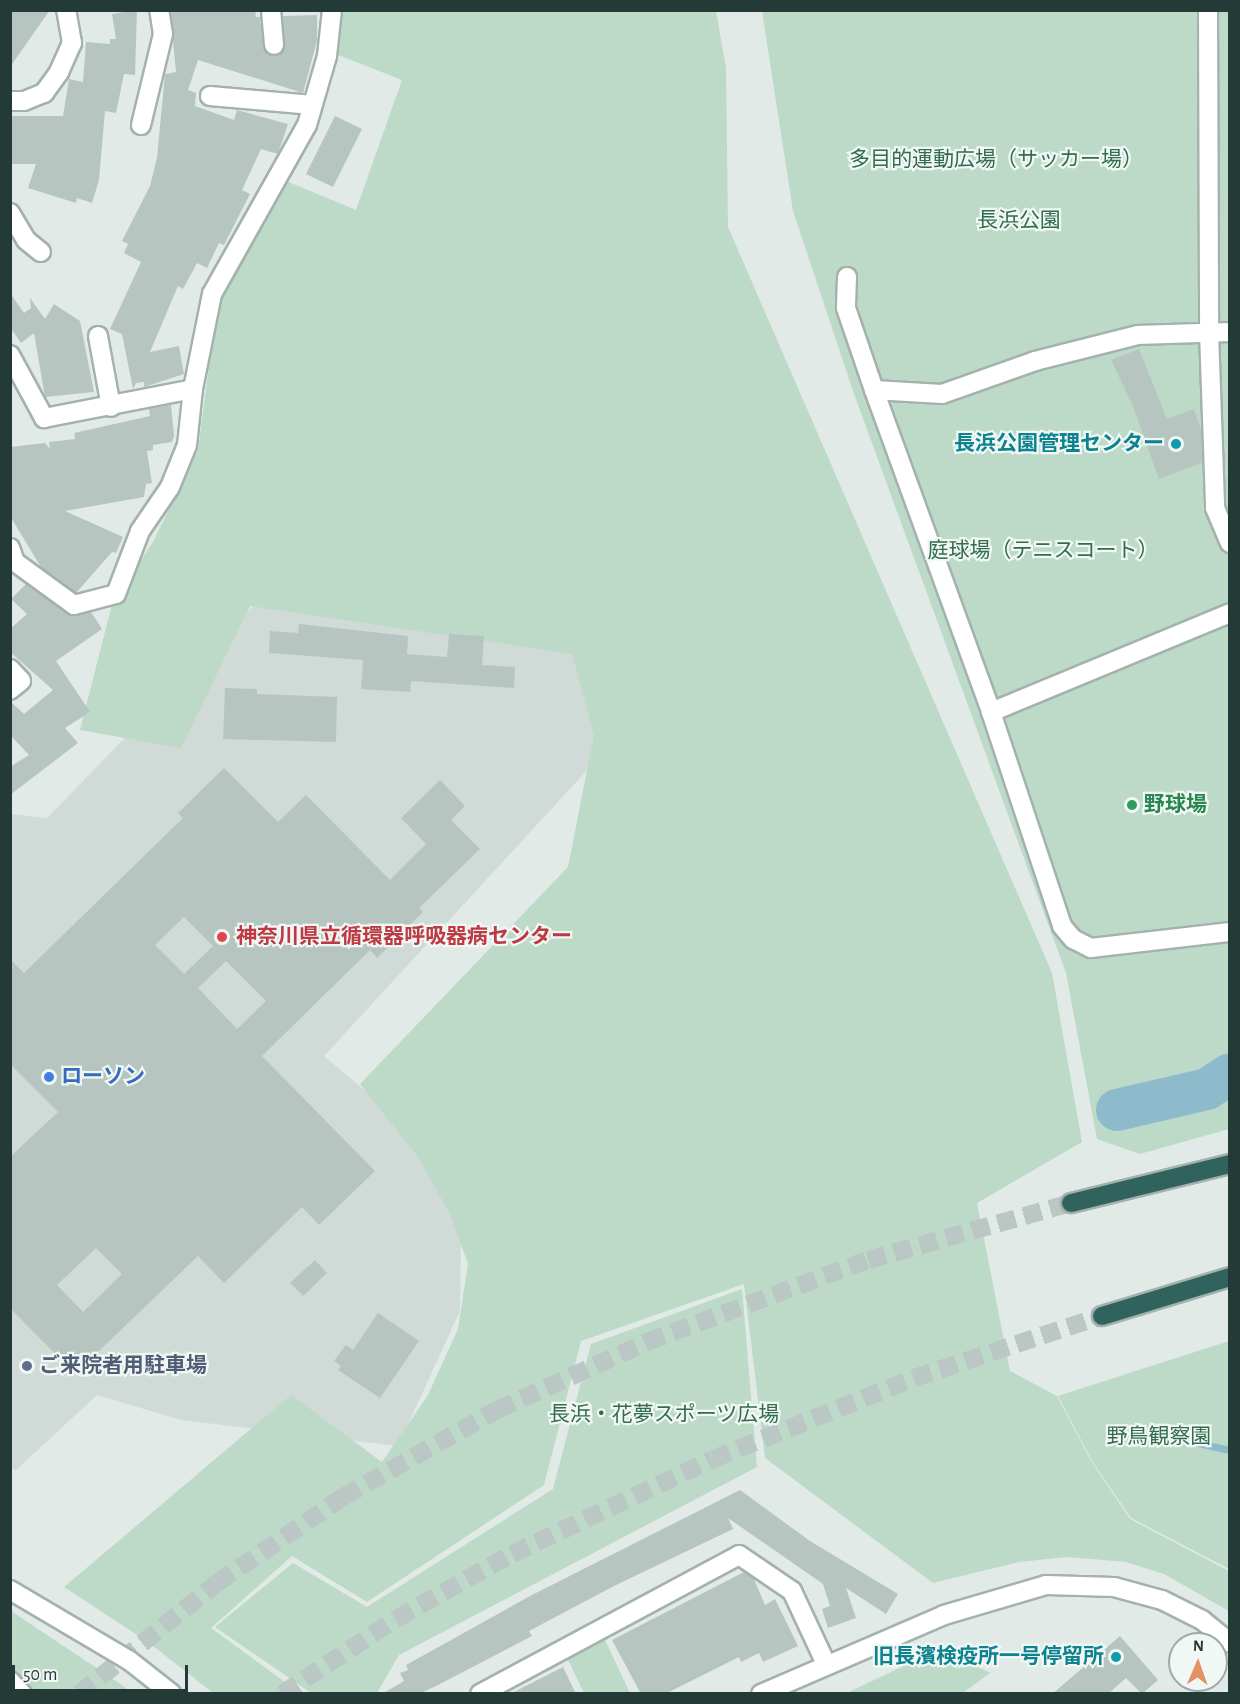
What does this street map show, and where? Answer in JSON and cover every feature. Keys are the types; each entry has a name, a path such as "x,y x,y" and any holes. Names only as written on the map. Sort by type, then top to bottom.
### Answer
{"highway":[{"path":"1071,1203 1224,1165"},
{"path":"1102,1316 1230,1276"}],"street":[{"path":"10,101 24,101 44,93 59,72 72,44 66,10"},
{"path":"141,125 163,34 159,10"},
{"path":"271,10 274,45"},
{"path":"12,562 74,605 116,594 140,531 170,487 187,445 193,389 212,294 307,124 327,56 332,10"},
{"path":"1208,10 1209,332 1215,508 1230,543"},
{"path":"210,96 314,105"},
{"path":"10,213 26,240 41,252"},
{"path":"847,277 846,308 991,712 1062,926 1073,939 1091,948 1230,932"},
{"path":"874,390 942,394 1035,361 1138,334 1230,332"},
{"path":"98,336 111,407"},
{"path":"10,355 44,418 111,407 193,389"},
{"path":"991,712 1230,614"},
{"path":"10,669 21,681 10,690"},
{"path":"480,1694 739,1555 792,1591 826,1664"},
{"path":"761,1694 944,1615 1046,1585 1114,1587 1162,1600 1202,1620 1230,1643"},
{"path":"10,1590 130,1661 172,1694"},
{"path":"10,1682 22,1694"}],"shaded area":[{"name":"神奈川県立循環器呼吸器病センター","path":"264,595 574,630 660,691 324,1056 420,1137 461,1233 460,1311 398,1446 181,1420 97,1395 15,1471 11,1467 10,814 47,818"}],"green space":[{"path":"338,11 716,11 726,68 728,227 1052,973 1082,1142 977,1203 1010,1371 1057,1396 1091,1461 1130,1519 1229,1571 1229,1611 1164,1574 1126,1562 1067,1557 1019,1562 933,1583 765,1458 744,1284 581,1341 544,1485 367,1602 292,1556 211,1628 300,1693 213,1693 148,1642 64,1587 291,1395 382,1462 428,1395 458,1329 468,1264 451,1216 419,1158 360,1084 568,867 594,735 572,654 250,606 181,748 80,730 112,604 153,542 198,450 218,297 286,181 356,210 402,80 333,53"},
{"name":"長浜公園","path":"762,11 1229,11 1229,1129 1140,1154 1097,1139 1066,973 854,394 793,211"},
{"name":"長浜・花夢スポーツ広場","path":"742,1289 757,1467 399,1655 377,1693 311,1693 215,1627 293,1563 367,1607 553,1489 591,1344"},
{"name":"野鳥観察園","path":"1230,1341 1229,1569 1131,1518 1092,1461 1058,1396"},
{"path":"11,1611 132,1693 29,1693 11,1673"},
{"path":"605,1640 630,1693 584,1693 567,1658"},
{"path":"943,1647 990,1673 963,1693 847,1693"}],"water":[{"path":"1229,1054 1229,1087 1200,1102 1141,1114 1137,1084 1190,1074"}],"building":[{"path":"10,10 50,10 10,67"},
{"path":"137,10 135,75 124,74 116,113 105,111 99,180 92,203 77,198 76,203 28,188 36,164 11,164 10,116 63,116 69,79 83,82 86,42 110,44 110,39 116,39 112,14"},
{"path":"170,10 255,10 256,17 260,17 265,51 274,56 284,49 283,16 317,15 317,41 303,93 198,60 188,90 196,93 195,106 234,120 237,110 288,124 278,154 261,149 242,190 250,194 224,245 219,243 207,268 197,263 183,289 178,286 150,352 179,346 184,374 144,387 144,382 136,383 133,389 122,334 110,329 141,262 124,253 128,244 122,241 150,186 157,158 165,74 176,72"},
{"path":"335,116 362,129 333,187 306,174"},
{"path":"10,293 24,313 31,308 30,298 45,319 54,304 80,321 94,392 45,397 34,333 21,343 10,327"},
{"path":"1139,349 1167,419 1194,409 1201,430 1202,463 1159,479 1133,406 1111,360"},
{"path":"171,405 174,436 172,442 153,445 153,450 147,451 152,483 146,484 144,497 65,511 123,537 116,553 112,552 76,593 41,567 10,516 10,447 45,443 50,449 49,442 75,439 74,433 150,416 149,409"},
{"path":"26,584 68,614 91,612 102,629 56,661 90,712 65,728 78,743 10,795 10,767 29,755 10,735 10,701 24,714 53,690 10,652 10,629 27,614 11,599"},
{"path":"299,624 408,636 407,654 447,657 449,634 484,636 482,665 515,667 514,688 411,681 410,692 361,689 363,660 269,653 270,631 298,633"},
{"path":"225,688 257,689 257,694 337,697 336,742 223,739"},
{"path":"224,768 278,822 306,795 390,880 426,844 401,818 440,780 465,806 451,820 480,849 419,908 423,912 377,958 370,950 262,1056 375,1171 319,1225 302,1207 224,1283 198,1256 75,1374 10,1308 10,1157 58,1112 10,1064 10,959 24,973 183,818 178,813","holes":["184,917 213,946 184,974 155,945","226,961 266,1001 237,1029 198,988","96,1248 122,1274 83,1312 57,1285"]},
{"path":"315,1260 327,1273 303,1296 290,1283"},
{"path":"378,1313 419,1341 380,1398 338,1370 341,1366 334,1361 346,1345 353,1350"},
{"path":"740,1490 810,1541 898,1594 886,1614 846,1588 856,1618 828,1628 822,1609 830,1606 823,1584 728,1518 733,1529 614,1586 529,1631 532,1636 436,1686 419,1694 382,1694 404,1681 400,1673 408,1670 406,1665 530,1596"},
{"path":"744,1572 754,1579 765,1605 775,1599 798,1646 763,1662 759,1653 741,1662 739,1657 665,1694 641,1694 612,1640"},
{"name":"旧長濱検疫所一号停留所","path":"1120,1636 1158,1680 1142,1694 1126,1678 1108,1694 1052,1694"},
{"path":"563,1667 576,1694 510,1694"}],"waterway":[{"path":"1117,1110 1207,1089 1230,1074"},
{"path":"1184,1440 1230,1450"}],"tunnel":[{"path":"79,1694 217,1583 343,1497 497,1410 647,1342 868,1260 1071,1203"},
{"path":"282,1694 396,1619 512,1554 713,1459 914,1378 1102,1316"}],"place":[{"name":"長浜公園管理センター","path":"1176,444"},
{"name":"野球場","path":"1132,805"},
{"name":"神奈川県立循環器呼吸器病センター","path":"222,937"},
{"name":"ローソン","path":"49,1077"},
{"name":"ご来院者用駐車場","path":"27,1366"},
{"name":"旧長濱検疫所一号停留所","path":"1116,1657"}],"park label":[{"name":"多目的運動広場（サッカー場）","path":"996,160"},
{"name":"庭球場（テニスコート）","path":"1043,551"}]}
